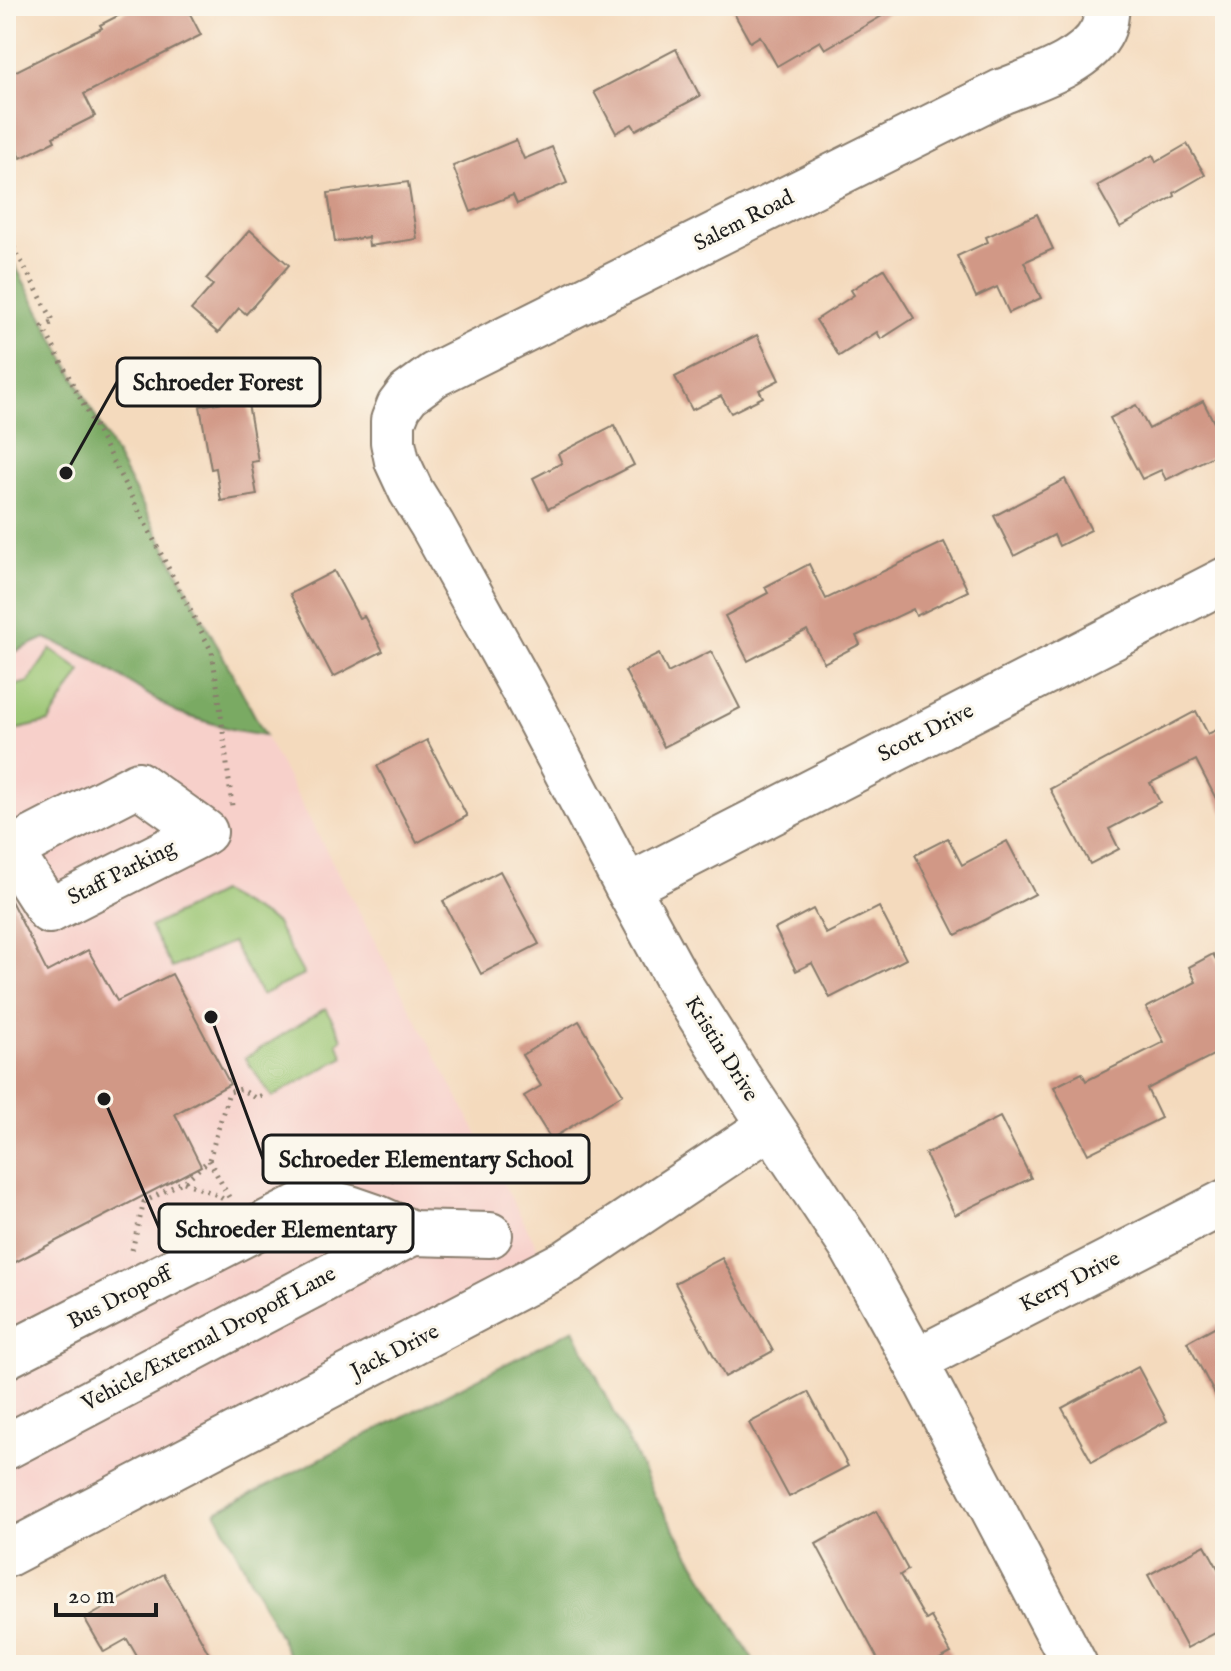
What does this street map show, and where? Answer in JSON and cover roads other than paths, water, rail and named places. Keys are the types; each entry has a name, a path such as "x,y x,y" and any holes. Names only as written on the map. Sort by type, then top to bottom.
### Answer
{"street":[{"name":"Salem Road","path":"393,421 408,394 434,375 1001,92 1082,55 1094,43 1105,18"},
{"name":"Kristin Drive","path":"393,421 397,461 411,491 517,679 681,986 853,1249 1075,1665"},
{"name":"Scott Drive","path":"627,887 1225,580"},
{"name":"Jack Drive","path":"6,1555 568,1261 770,1126"},
{"name":"Bus Dropoff","path":"6,1356 308,1202 327,1202 350,1208 412,1233"},
{"name":"Kerry Drive","path":"915,1361 1225,1202"},
{"path":"412,1233 490,1235"},
{"name":"Vehicle/External Dropoff Lane","path":"6,1447 412,1233"}],"place":[{"name":"Schroeder Forest","path":"66,473"},
{"name":"Schroeder Elementary School","path":"211,1017"},
{"name":"Schroeder Elementary","path":"104,1099"}]}
